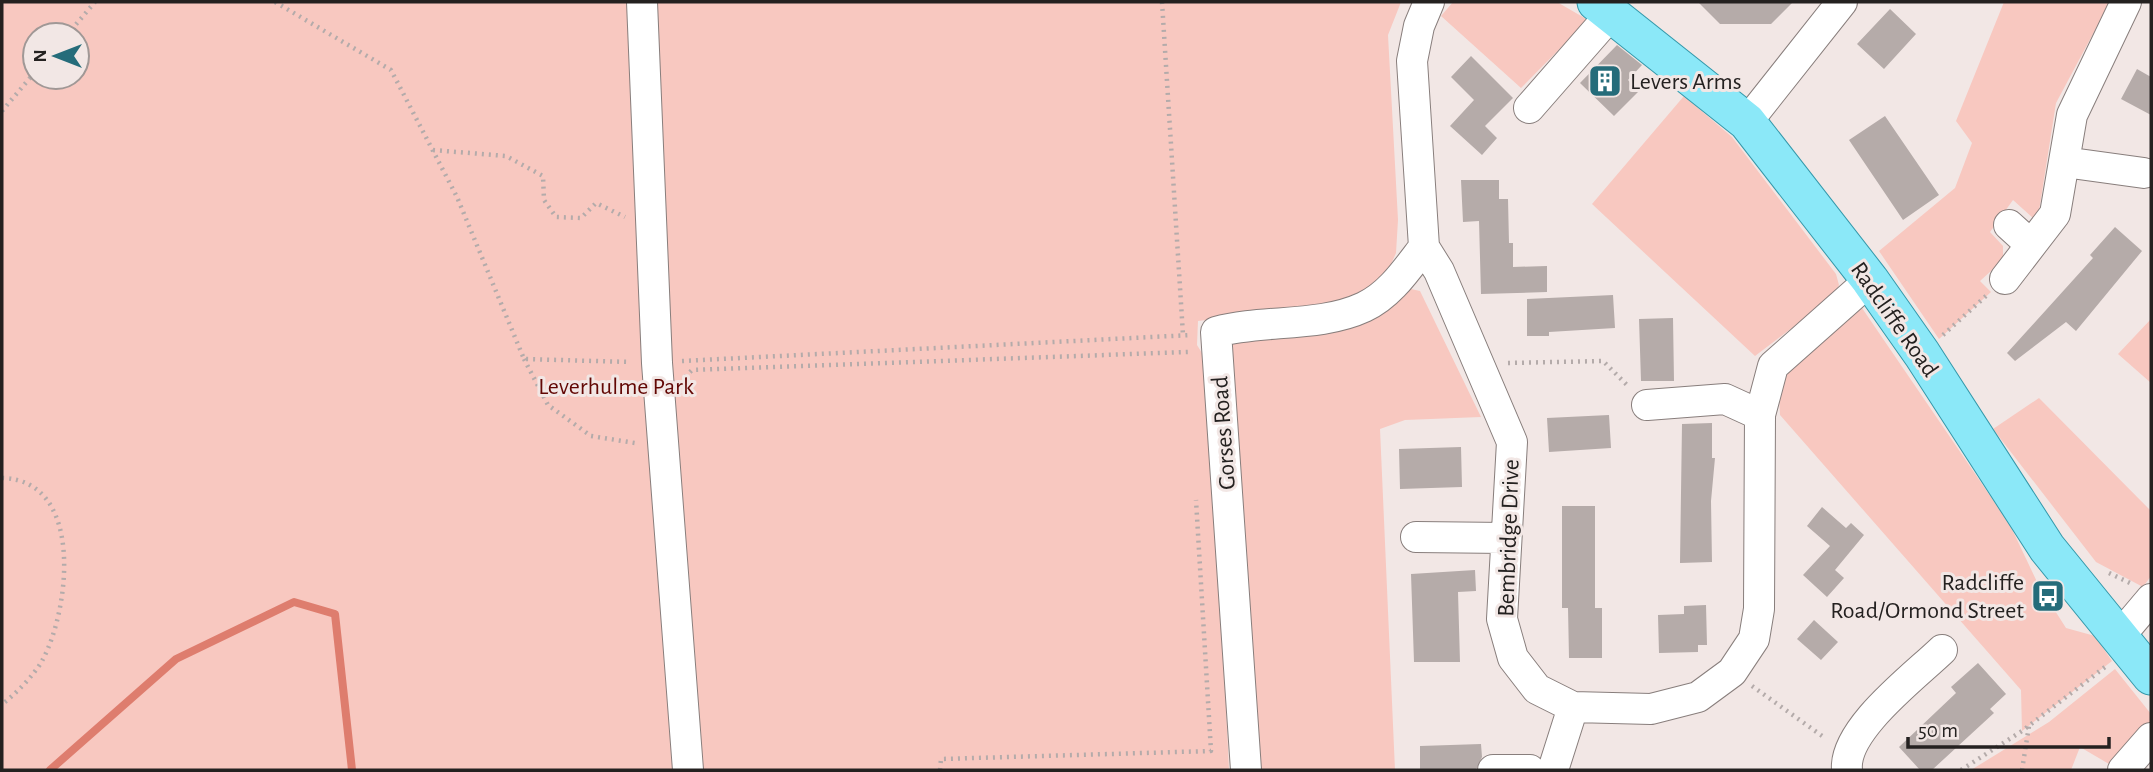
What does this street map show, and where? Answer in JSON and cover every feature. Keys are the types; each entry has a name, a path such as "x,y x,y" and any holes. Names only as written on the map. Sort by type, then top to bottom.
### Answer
{"main road":[{"name":"Radcliffe Road","path":"1605,7 1747,121 1870,280 1922,354 2048,548 2133,654"}],"street":[{"path":"642,2 663,448 688,770"},
{"name":"Bembridge Drive","path":"1429,2 1419,26 1412,61 1424,247 1439,271 1512,442 1502,620 1513,658 1536,689 1573,706 1651,709 1698,697 1732,672 1754,639 1759,609 1760,415 1773,366 1870,280"},
{"path":"1747,121 1842,2"},
{"path":"2005,279 2055,214 2072,115 2126,2"},
{"path":"1529,108 1605,7"},
{"path":"2064,162 2144,173"},
{"path":"2009,225 2031,245"},
{"name":"Gorses Road","path":"1246,770 1216,332 1253,324 1337,316 1366,307 1398,281 1424,247"},
{"path":"1647,405 1725,400 1760,415"},
{"path":"1416,537 1506,538"},
{"path":"2133,654 2151,599"},
{"path":"1848,762 1860,731 1942,650"},
{"path":"1553,770 1573,706"},
{"path":"2123,770 2151,738"},
{"path":"1493,769 1530,770"}],"path":[{"path":"79,21 95,2"},
{"path":"1162,2 1183,335"},
{"path":"2,111 21,89"},
{"path":"433,150 506,156 543,176 544,200 555,217 581,218 596,203 652,229"},
{"path":"1922,354 2005,279"},
{"path":"679,384 692,370 1174,352 1188,352 1189,365"},
{"path":"524,359 548,405 591,436 663,448"},
{"path":"1478,363 1603,361 1647,405"},
{"path":"2,478 27,482 42,492 54,508 61,531 63,582 57,622 41,662 2,704"},
{"path":"940,770 941,759 1211,751 1196,489"},
{"path":"1961,770 2133,654"},
{"path":"1732,672 1848,762"},
{"path":"2022,770 2029,726"}],"green space":[{"name":"Leverhulme Park","path":"2,2 1401,2 1388,35 1398,220 1396,253 1384,280 1362,301 1198,321 1197,345 1210,366 1229,770 2,770"},
{"path":"1453,2 1557,2 1588,20 1521,88 1441,16"},
{"path":"2004,2 2110,2 2056,103 2039,211 2033,218 2013,200 1990,232 2003,246 2003,260 1980,281 1991,292 1939,339 1879,251 1955,188 1972,143 1956,121"},
{"path":"1684,96 1732,137 1836,274 1839,285 1833,297 1755,356 1592,204"},
{"path":"1411,289 1420,291 1481,417 1405,420 1380,429 1395,770 1247,770 1226,337 1370,318"},
{"path":"1853,307 1862,308 2010,525 2038,584 2066,628 2095,636 2112,661 2022,731 2021,690 1780,415 1778,371"},
{"path":"2151,319 2151,383 2118,354"},
{"path":"2039,398 2151,511 2151,576 2143,587 2096,562 1993,429"},
{"path":"2115,669 2151,714 2151,730 2109,764 2080,747 2071,770 1971,770 2049,722"}],"building":[{"path":"1698,2 1793,2 1771,24 1720,24"},
{"path":"1890,9 1916,34 1884,69 1857,44"},
{"name":"Levers Arms","path":"1617,45 1642,65 1628,80 1639,91 1614,116 1580,83"},
{"path":"1471,56 1513,98 1485,126 1497,138 1482,155 1450,126 1474,100 1451,77"},
{"path":"2137,69 2151,77 2151,115 2121,99"},
{"path":"1885,116 1939,195 1903,220 1849,140"},
{"path":"1461,180 1499,180 1499,199 1508,199 1509,243 1513,243 1513,267 1547,266 1547,292 1481,294 1479,221 1463,222"},
{"path":"2115,227 2142,251 2076,331 2066,322 2015,361 2007,353 2093,258 2090,255"},
{"path":"1613,295 1615,328 1527,336 1527,299"},
{"path":"1673,318 1674,381 1641,381 1639,319"},
{"path":"1609,415 1611,448 1549,452 1547,418"},
{"path":"1712,423 1712,458 1715,458 1711,501 1712,562 1680,563 1682,424"},
{"path":"1461,447 1462,487 1400,489 1399,449"},
{"path":"1562,506 1595,506 1595,608 1602,608 1602,658 1569,658 1568,608 1562,608"},
{"path":"1822,507 1846,528 1851,523 1864,535 1835,570 1844,578 1827,597 1803,575 1830,546 1807,526"},
{"path":"1475,570 1476,591 1458,592 1460,662 1414,662 1411,574"},
{"path":"1706,605 1707,645 1698,645 1698,652 1659,653 1658,615 1684,614 1684,606"},
{"path":"1814,620 1838,642 1821,660 1797,639"},
{"path":"1978,663 2006,694 1990,709 1994,713 1932,770 1920,770 1899,747 1956,693 1951,687"},
{"path":"1481,744 1482,757 1476,770 1420,770 1420,746"}],"waterway":[{"path":"50,770 176,659 294,602 335,614 352,770"}],"place":[{"name":"Levers Arms","path":"1605,81"},
{"name":"Radcliffe Road/Ormond Street","path":"2048,596"}]}
